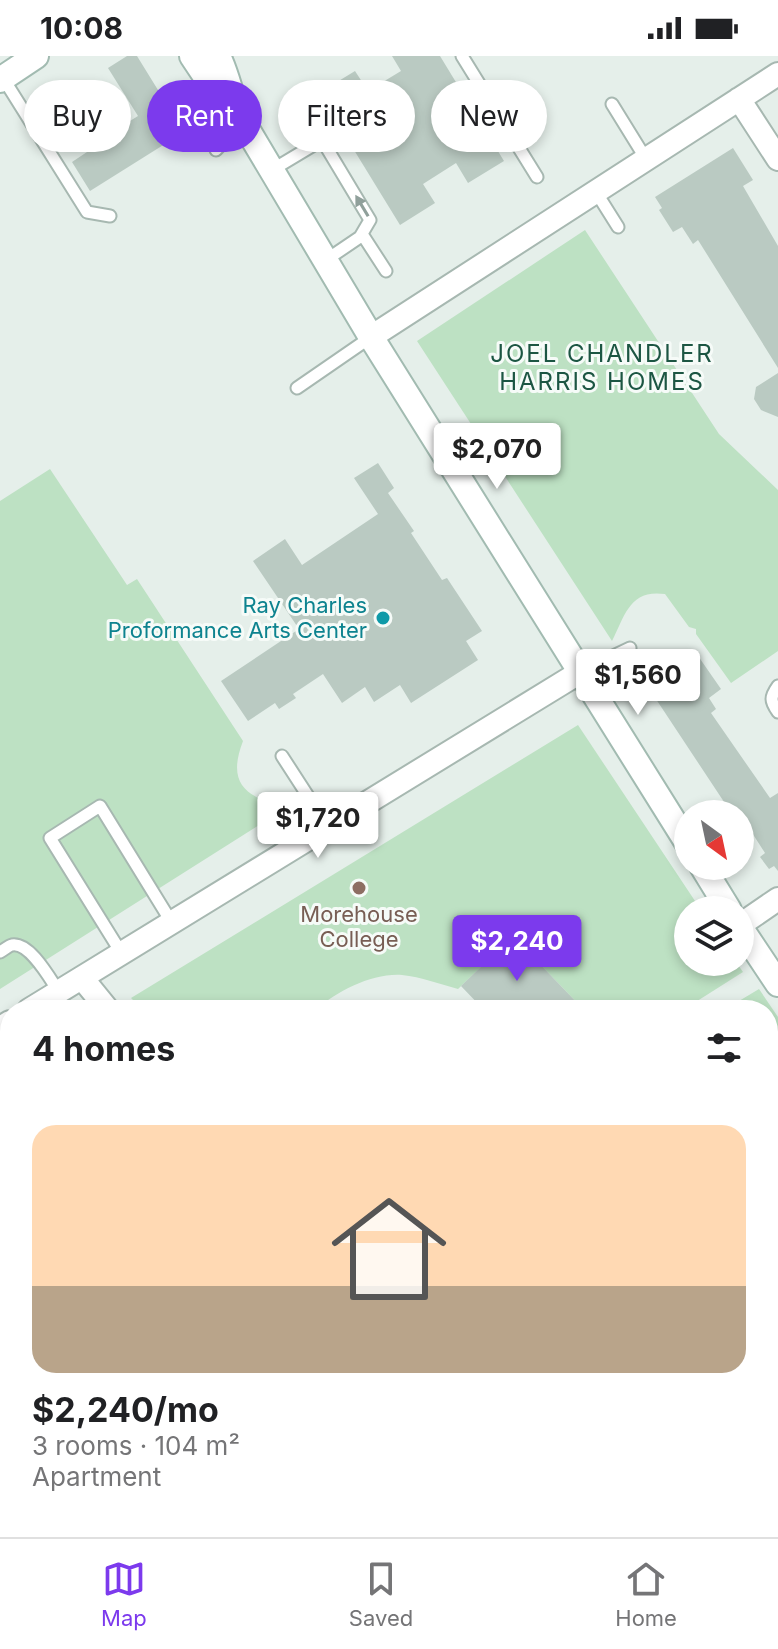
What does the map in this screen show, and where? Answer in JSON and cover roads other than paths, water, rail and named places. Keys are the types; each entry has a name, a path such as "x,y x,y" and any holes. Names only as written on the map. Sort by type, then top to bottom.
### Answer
{"main road":[{"path":"2,79 36,56"},
{"path":"192,56 208,80"},
{"path":"221,57 229,80"},
{"path":"261,152 371,337 674,821"},
{"path":"754,947 778,984"}],"street":[{"path":"371,337 778,74"},
{"path":"739,99 778,159"},
{"path":"46,1000 582,671"},
{"path":"754,916 778,899"},
{"path":"82,978 100,1000"}],"lane":[{"path":"462,56 537,177"},
{"path":"2,79 87,212 110,216"},
{"path":"612,104 646,159"},
{"path":"272,170 322,140 370,220 362,234 326,260"},
{"path":"596,192 618,227"},
{"path":"362,234 386,271"},
{"path":"297,388 371,337"},
{"path":"582,671 630,648"},
{"path":"778,686 771,703 778,712"},
{"path":"282,756 328,827"},
{"path":"122,954 50,838 100,806 172,923"},
{"path":"0,952 12,945 23,947 34,956 59,992"}],"place":[{"name":"Ray Charles Proformance Arts Center","path":"383,618"},
{"name":"Morehouse College","path":"359,888"}],"district":[{"name":"JOEL CHANDLER HARRIS HOMES","path":"602,368"}]}
